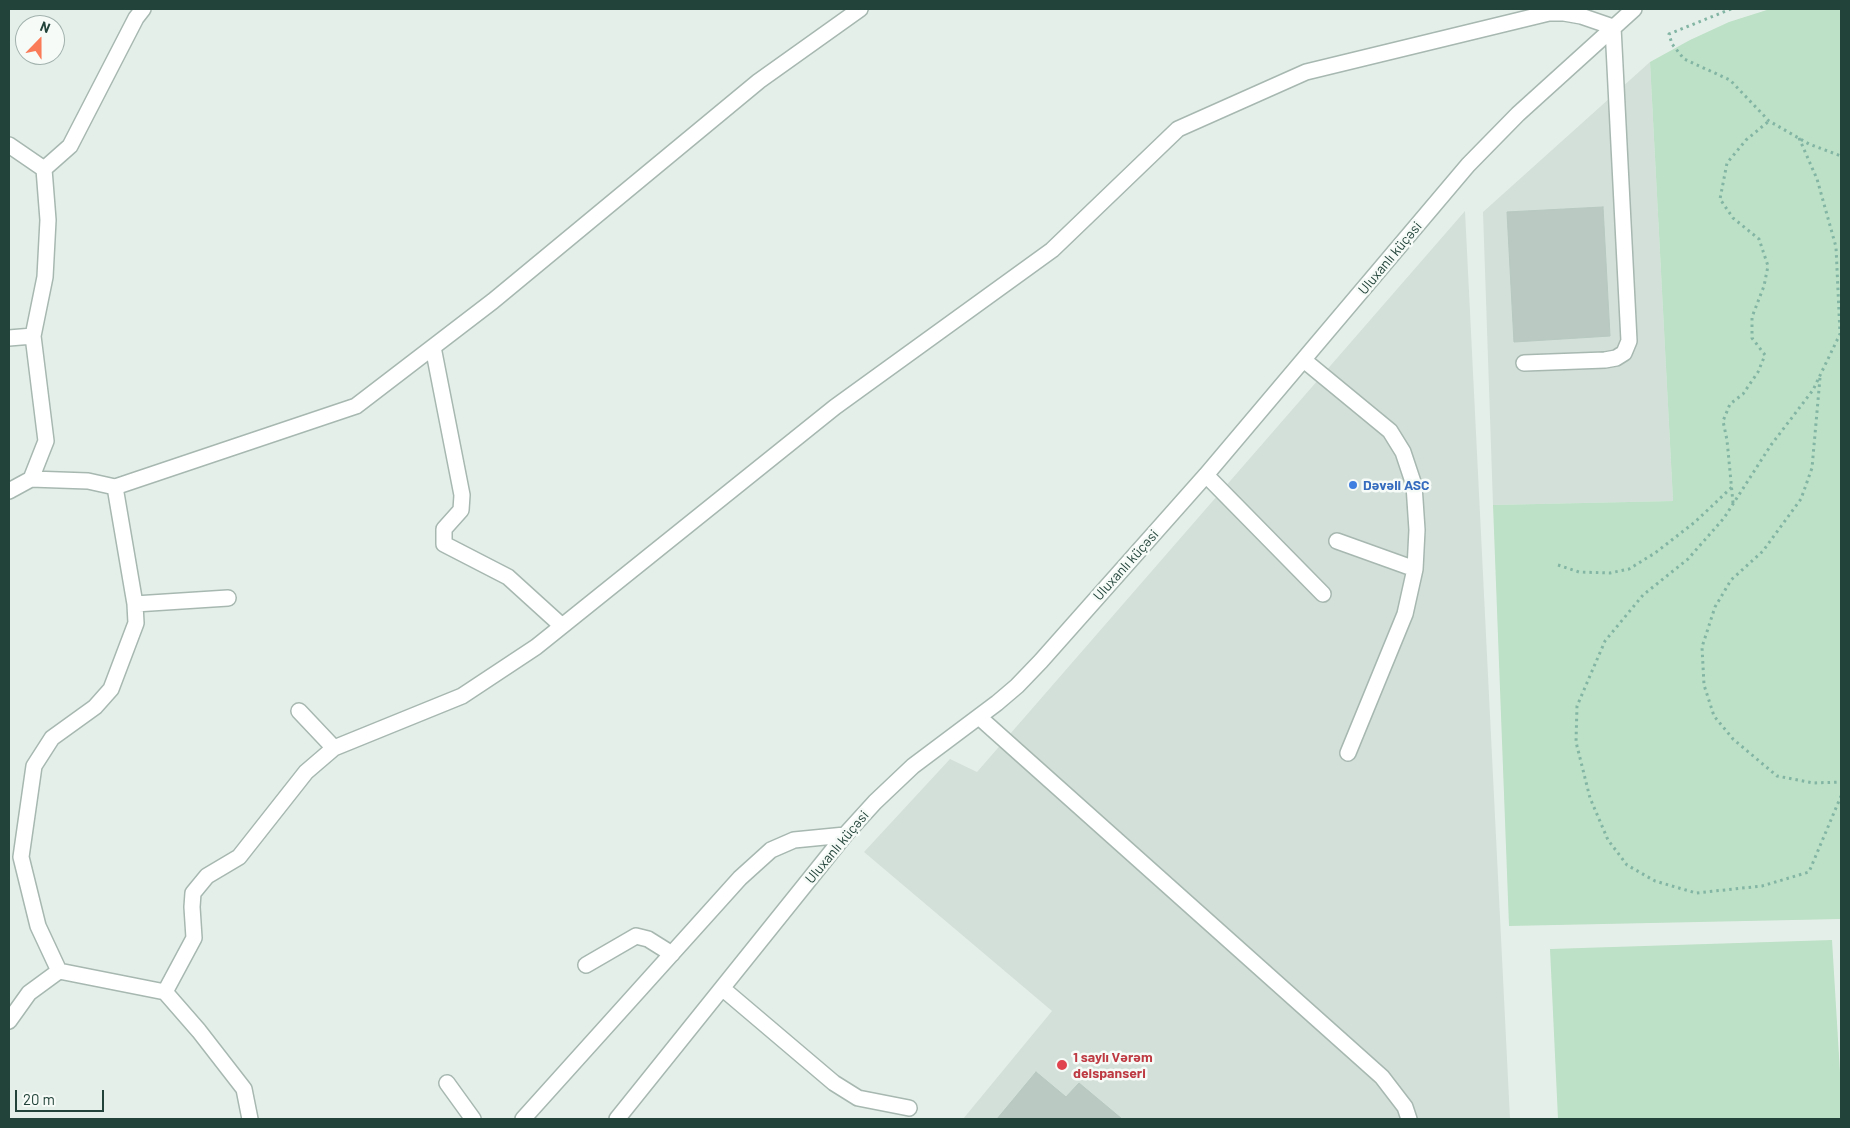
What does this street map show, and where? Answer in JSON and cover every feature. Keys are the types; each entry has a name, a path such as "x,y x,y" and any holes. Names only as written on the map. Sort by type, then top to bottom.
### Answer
{"street":[{"path":"44,169 70,146 136,18 143,9"},
{"path":"9,491 31,479 88,481 115,487 356,406 493,301 759,81 860,9"},
{"name":"Uluxanlı küçəsi","path":"617,1119 845,835 875,802 912,766 1010,692 1041,661 1206,475 1468,165 1518,114 1634,9"},
{"path":"165,992 194,938 193,893 207,876 240,857 306,772 334,748 462,696 536,647 835,407 1052,250 1178,129 1306,72 1549,13 1581,16 1613,27 1629,341 1624,353 1610,359 1524,363"},
{"path":"9,145 44,169"},
{"path":"31,479 46,441 34,336 45,276 48,220 44,169"},
{"path":"9,338 34,336"},
{"path":"433,347 462,495 461,510 444,529 444,544 508,577 562,626"},
{"path":"1304,361 1390,431 1403,452 1414,485 1415,569 1405,614 1348,752"},
{"path":"1206,475 1323,594"},
{"path":"59,971 38,926 21,857 34,766 52,738 95,706 111,689 136,623 135,604 115,487"},
{"path":"1337,541 1415,569"},
{"path":"135,604 228,598"},
{"path":"299,711 334,748"},
{"path":"978,717 1382,1077 1406,1107 1409,1119"},
{"path":"523,1119 740,878 771,850 794,840 845,835"},
{"path":"586,965 636,936 648,939 672,954"},
{"path":"9,1022 29,994 59,971 165,992 199,1031 244,1089 250,1119"},
{"path":"722,988 834,1083 858,1098 908,1108"},
{"path":"447,1083 473,1119"}],"path":[{"path":"1731,9 1670,34 1672,44 1684,59 1730,80 1769,121 1799,138 1841,156"},
{"path":"1734,503 1723,421 1730,404 1743,394 1758,372 1765,355 1752,338 1752,317 1764,286 1768,266 1759,239 1733,218 1720,199 1727,163 1746,140 1769,121"},
{"path":"1799,138 1817,180 1836,247 1840,334 1813,390 1771,445 1724,518 1688,559 1643,595 1604,641 1577,706 1576,742 1590,798 1608,840 1627,865 1655,881 1696,893 1762,886 1809,872 1841,796"},
{"path":"1820,375 1818,424 1812,468 1801,498 1763,551 1731,580 1715,607 1702,646 1704,685 1714,716 1734,739 1777,776 1813,782 1841,782"},
{"path":"1558,565 1579,572 1610,573 1628,569 1655,553 1695,522 1732,487"}],"shaded area":[{"path":"1650,62 1673,501 1493,505 1483,212"},
{"name":"Dəvəli ASC","path":"1465,211 1510,1119 963,1119 1052,1011 864,852 950,759 977,772"}],"green space":[{"path":"1770,9 1841,9 1841,919 1509,926 1493,505 1673,501 1650,62 1690,40 1729,22"},
{"path":"1832,940 1841,1089 1841,1119 1558,1119 1550,949"}],"building":[{"path":"1603,207 1610,336 1514,342 1507,212"},
{"path":"1036,1072 1066,1097 1079,1083 1122,1119 997,1119"}],"place":[{"name":"Dəvəli ASC","path":"1353,485"},
{"name":"1 saylı Vərəm deispanseri","path":"1062,1065"}]}
